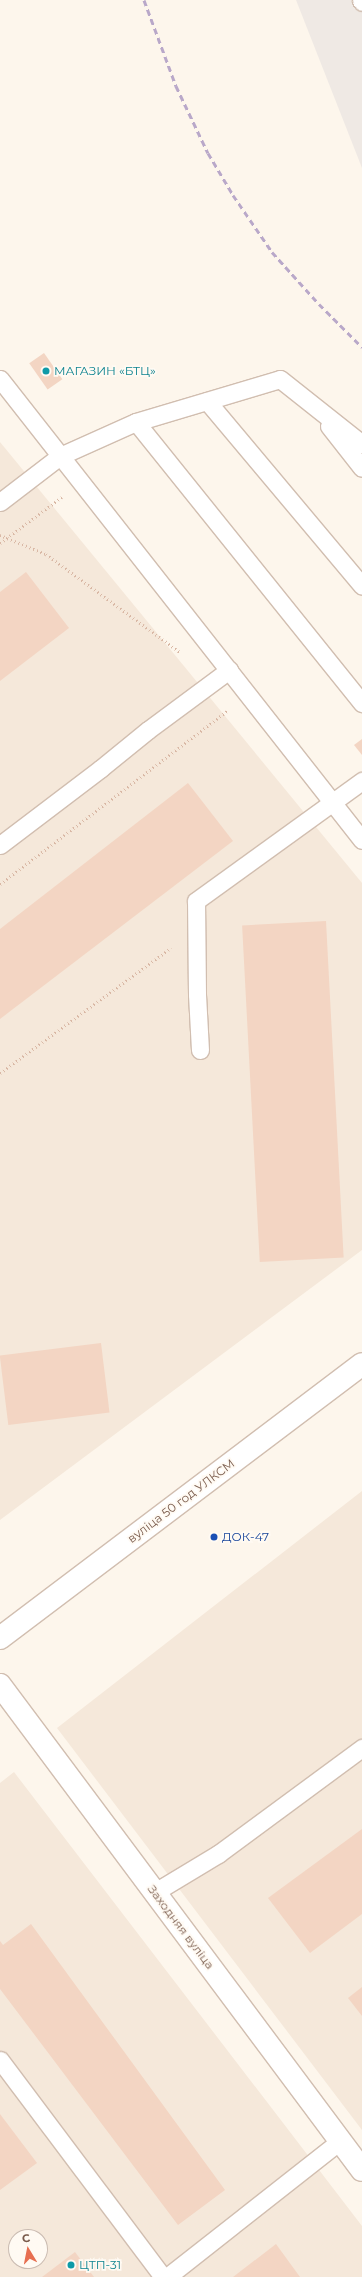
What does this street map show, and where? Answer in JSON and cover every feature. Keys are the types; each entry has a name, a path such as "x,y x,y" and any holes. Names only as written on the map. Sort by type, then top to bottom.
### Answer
{"street":[{"name":"вуліца 50 год УЛКСМ","path":"0,1638 362,1364"},
{"name":"Заходняя вуліца","path":"0,1685 362,2170"}],"lane":[{"path":"0,379 82,483 223,674 332,802 362,840"},
{"path":"0,502 60,456 136,422 280,379 362,444"},
{"path":"207,401 362,586"},
{"path":"315,406 362,468"},
{"path":"136,422 362,703"},
{"path":"0,845 223,674"},
{"path":"200,1050 196,901 362,781"},
{"path":"154,1892 218,1854 362,1748"},
{"path":"0,2060 163,2277"},
{"path":"167,2277 341,2140"}],"path":[{"path":"0,543 82,483"},
{"path":"0,535 46,554 223,674"},
{"path":"0,884 231,707"},
{"path":"0,1073 196,930"}],"shaded area":[{"path":"296,0 362,0 362,168"},
{"path":"0,442 362,883 362,1250 0,1520"},
{"path":"362,1491 362,2130 57,1728"},
{"path":"14,1772 362,2226 362,2277 0,2277 0,1783"}],"building":[{"name":"МАГАЗИН «БТЦ»","path":"44,353 62,379 48,390 29,363"},
{"path":"26,572 69,628 0,681 0,592"},
{"path":"362,739 362,755 354,745"},
{"path":"188,783 233,841 0,1019 0,929"},
{"path":"326,921 344,1258 260,1262 242,925"},
{"path":"101,1343 110,1412 8,1425 0,1355"},
{"path":"362,1829 362,1914 310,1953 268,1898"},
{"path":"31,1924 225,2190 178,2225 0,1989 0,1941 3,1945"},
{"path":"362,1987 362,2016 348,1998"},
{"path":"0,2114 37,2163 0,2190"},
{"path":"276,2244 300,2277 233,2277"},
{"name":"ЦТП-31","path":"75,2252 94,2277 42,2277"}],"railway":[{"path":"144,0 176,86 208,153 233,195 272,252 319,304 362,347"}],"place":[{"name":"МАГАЗИН «БТЦ»","path":"46,371"},
{"name":"ДОК-47","path":"214,1537"},
{"name":"ЦТП-31","path":"71,2265"}]}
